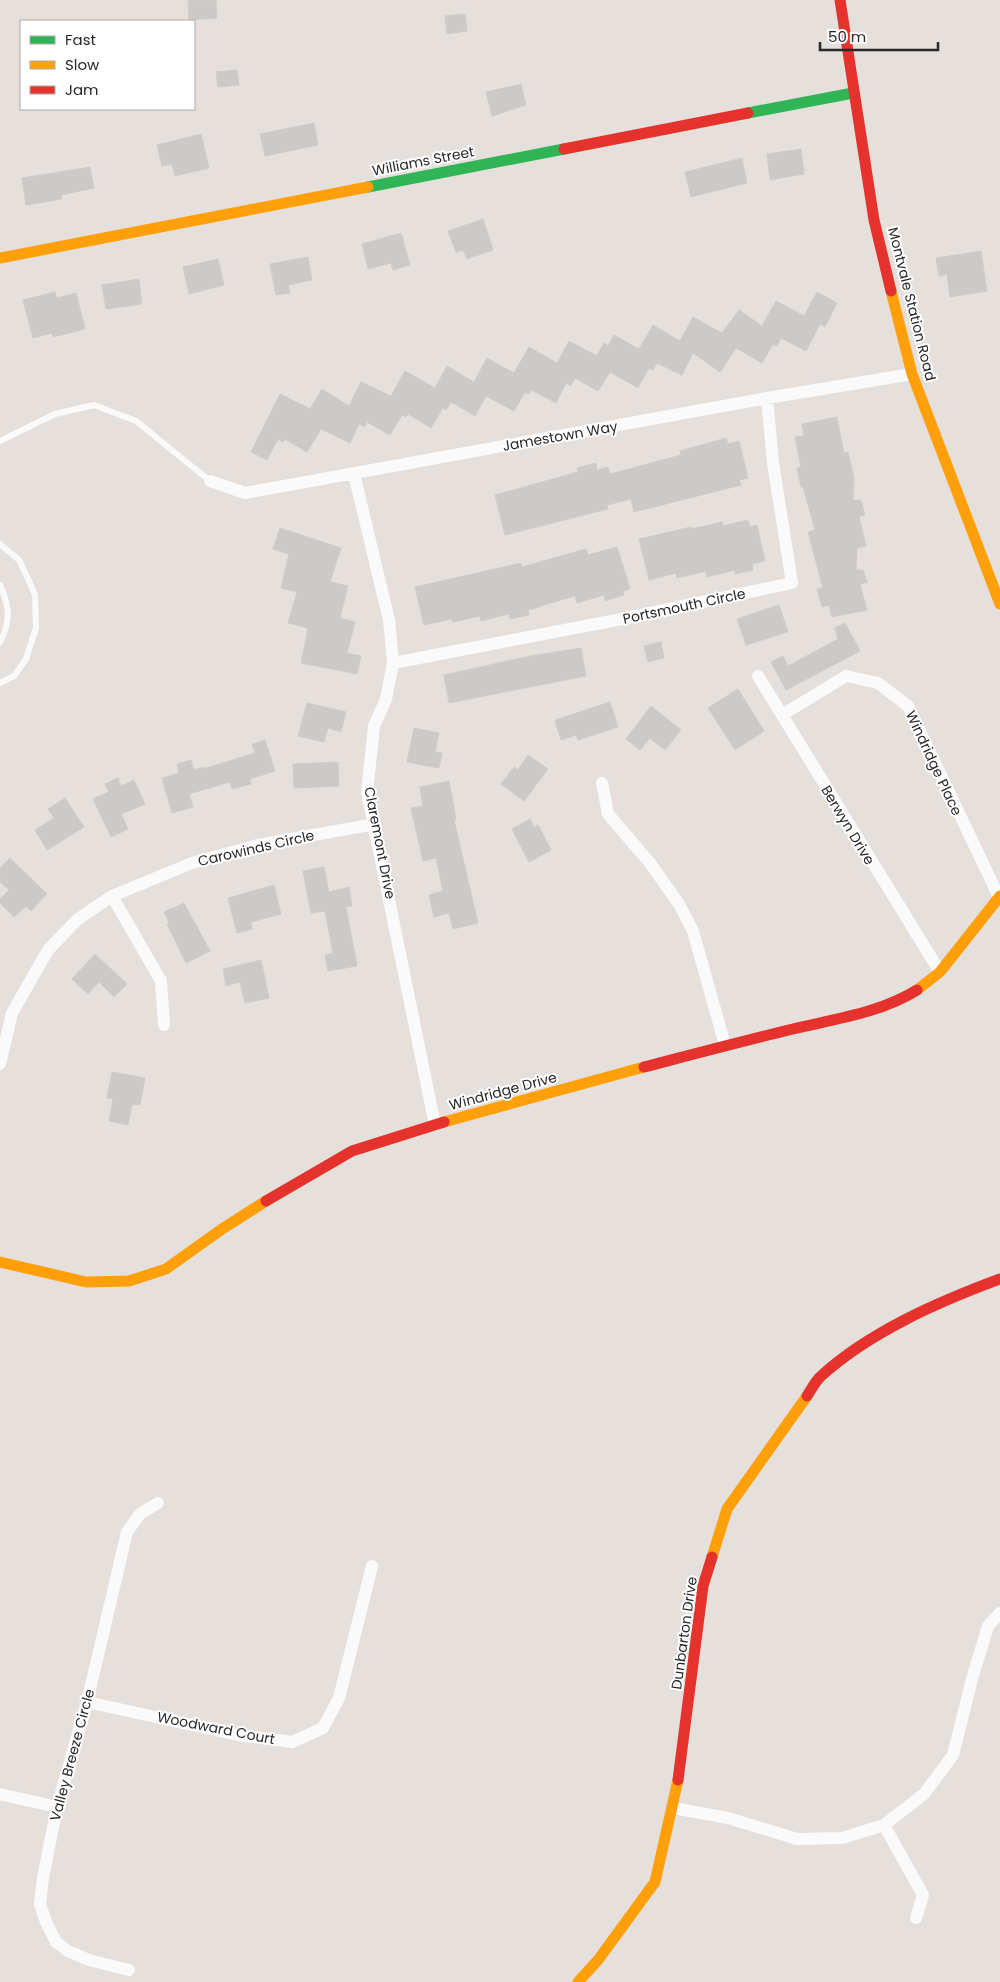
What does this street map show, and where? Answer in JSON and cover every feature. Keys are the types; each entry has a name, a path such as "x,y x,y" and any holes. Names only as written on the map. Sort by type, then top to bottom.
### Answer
{"street":[{"name":"Montvale Station Road","path":"840,0 874,220 912,374 1000,604"},
{"name":"Williams Street","path":"0,258 853,93"},
{"name":"Jamestown Way","path":"210,481 245,493 767,398 912,374"},
{"name":"Portsmouth Circle","path":"393,663 622,619 792,583 773,463 767,398"},
{"name":"Claremont Drive","path":"354,474 389,620 393,663 386,698 374,726 367,792 435,1126"},
{"name":"Berwyn Drive","path":"758,676 940,972"},
{"name":"Windridge Place","path":"782,715 846,676 878,683 908,706 999,897"},
{"path":"602,783 608,814 650,863 678,904 693,931 725,1045"},
{"name":"Carowinds Circle","path":"0,1064 6,1011 48,950 78,919 112,896 192,863 258,845 375,824"},
{"path":"112,896 161,981 164,1025"},
{"name":"Windridge Drive","path":"0,1262 86,1282 128,1281 166,1269 222,1229 298,1181 352,1151 725,1045 873,1010 901,1000 927,984 940,972 999,897"},
{"name":"Dunbarton Drive","path":"578,1982 598,1960 655,1882 677,1788 704,1586 727,1509 819,1378 878,1334 973,1289 1000,1279"},
{"name":"Valley Breeze Circle","path":"129,1970 89,1960 68,1952 56,1942 40,1904 57,1807 86,1702 127,1532 140,1514 158,1503"},
{"name":"Woodward Court","path":"86,1702 238,1735 292,1742 323,1728 339,1698 372,1566"},
{"path":"672,1808 728,1818 798,1839 842,1838 884,1825 924,1794 954,1755 972,1679 988,1626 1000,1613"},
{"path":"0,1794 57,1807"},
{"path":"884,1825 923,1895 916,1918"}],"lane":[{"path":"0,441 55,414 94,404 136,421 210,481"},
{"path":"0,544 19,560 35,595 36,628 26,659 14,676 0,683"},
{"path":"0,586 9,616 7,628 0,642"}],"building":[{"path":"188,0 216,0 217,18 189,20"},
{"path":"465,14 467,31 447,34 445,16"},
{"path":"237,70 239,85 218,87 216,72"},
{"path":"521,84 526,105 492,116 486,92"},
{"path":"314,123 318,145 265,156 260,134"},
{"path":"201,134 209,168 175,176 172,164 162,166 157,145"},
{"path":"801,149 804,174 770,180 767,154"},
{"path":"742,158 747,183 691,197 685,172"},
{"path":"90,167 94,188 61,195 62,199 26,205 22,178"},
{"path":"483,219 493,250 467,259 463,250 456,252 448,231"},
{"path":"401,233 410,265 393,270 391,263 368,269 362,244"},
{"path":"981,251 987,291 950,297 947,274 939,276 936,258"},
{"path":"308,257 312,280 288,285 290,293 276,295 270,264"},
{"path":"218,259 224,285 189,294 183,267"},
{"path":"139,279 142,304 106,309 102,285"},
{"path":"55,292 57,298 76,293 85,329 53,337 52,333 33,338 23,300"},
{"path":"817,292 837,303 825,327 820,324 806,351 781,338 777,346 773,344 762,363 736,348 720,372 693,353 682,375 657,363 653,370 649,368 638,388 610,372 598,391 575,378 571,386 566,383 556,403 531,390 529,394 525,392 514,411 486,396 475,416 451,402 446,410 443,408 431,428 408,414 406,417 402,415 390,435 367,422 365,427 359,424 350,443 321,429 307,452 285,439 283,442 278,439 267,460 251,452 280,394 310,409 322,389 349,406 361,382 391,396 405,371 435,388 447,366 474,382 487,358 514,373 529,347 557,363 569,341 597,356 604,343 608,346 614,335 639,349 653,325 680,341 693,317 722,333 739,310 762,326 776,301 804,316"},
{"path":"837,417 844,453 848,452 854,478 853,500 861,500 865,515 859,517 866,546 857,548 856,570 863,570 867,582 860,584 867,610 832,617 829,605 822,607 817,589 823,588 808,532 815,530 803,487 801,487 797,468 801,467 795,437 804,436 802,424"},
{"path":"726,438 728,444 739,441 748,478 739,480 741,485 634,512 631,499 607,505 608,509 505,535 495,495 578,472 577,468 596,463 597,470 608,467 610,474 681,455 680,451"},
{"path":"748,520 750,527 757,525 765,561 752,564 753,570 735,574 735,570 707,577 706,571 677,578 676,573 649,580 639,539 691,527 691,529 722,522 723,526"},
{"path":"280,528 341,548 330,582 348,586 340,618 355,622 347,653 361,656 357,674 301,663 308,628 288,623 297,592 281,588 289,554 273,549"},
{"path":"617,547 630,589 623,591 624,595 605,601 604,595 577,603 575,596 528,610 529,615 510,619 509,614 481,621 480,616 453,622 452,619 424,625 415,587 521,563 522,567 586,549 588,555"},
{"path":"779,605 788,632 746,645 737,619"},
{"path":"845,623 860,651 786,690 771,662 783,656 788,666 838,639 835,628"},
{"path":"661,642 664,658 648,662 644,646"},
{"path":"581,648 586,676 449,703 444,675 530,656"},
{"path":"738,689 764,731 735,750 708,708"},
{"path":"610,702 618,727 578,740 576,735 561,740 555,720"},
{"path":"307,703 346,712 341,732 328,728 324,742 298,736"},
{"path":"651,706 681,730 665,750 650,738 640,750 626,739"},
{"path":"414,728 439,733 435,752 442,753 439,768 407,762"},
{"path":"265,740 275,771 250,779 251,784 232,789 230,782 189,794 193,807 172,813 162,778 179,773 177,764 191,760 194,770 203,767 203,769 255,753 252,744"},
{"path":"528,755 548,769 524,801 501,784 514,767 518,770"},
{"path":"338,762 339,786 294,788 293,764"},
{"path":"118,778 121,786 134,780 145,804 121,814 128,829 111,837 93,799 109,792 105,784"},
{"path":"449,781 456,819 454,820 478,923 453,929 449,913 434,917 429,895 443,891 436,858 423,861 411,808 423,806 420,787"},
{"path":"65,798 84,827 47,850 35,830 54,818 48,809"},
{"path":"530,819 534,827 538,825 551,850 529,862 512,829"},
{"path":"10,858 47,894 31,911 26,906 14,917 0,903 0,899 9,890 0,882 0,868"},
{"path":"324,867 329,892 349,887 352,906 346,907 357,966 328,971 325,955 333,953 325,911 311,913 303,871"},
{"path":"274,885 281,914 251,922 252,929 237,933 228,898"},
{"path":"184,903 210,951 186,963 167,924 169,923 164,912"},
{"path":"95,954 127,984 114,997 99,982 88,994 72,979"},
{"path":"261,960 269,998 245,1003 240,982 226,986 223,969"},
{"path":"112,1072 145,1078 140,1105 132,1104 128,1125 109,1121 113,1099 107,1098"}],"traffic: fast":[{"path":"748,113 853,93"},
{"path":"368,187 564,149"}],"traffic: slow":[{"path":"0,258 368,187"},
{"path":"891,291 912,374 1000,604"},
{"path":"917,990 940,972 1000,896"},
{"path":"444,1122 644,1067"},
{"path":"0,1262 86,1282 129,1281 166,1269 222,1229 266,1201"},
{"path":"712,1557 727,1509 807,1396"},
{"path":"578,1982 598,1960 655,1882 678,1780"}],"traffic: jam":[{"path":"840,0 874,220 891,291"},
{"path":"564,149 748,113"},
{"path":"644,1067 873,1010 917,990"},
{"path":"266,1201 352,1151 444,1122"},
{"path":"807,1396 820,1377 839,1361 882,1332 929,1308 1000,1279"},
{"path":"678,1780 703,1586 712,1557"}]}
